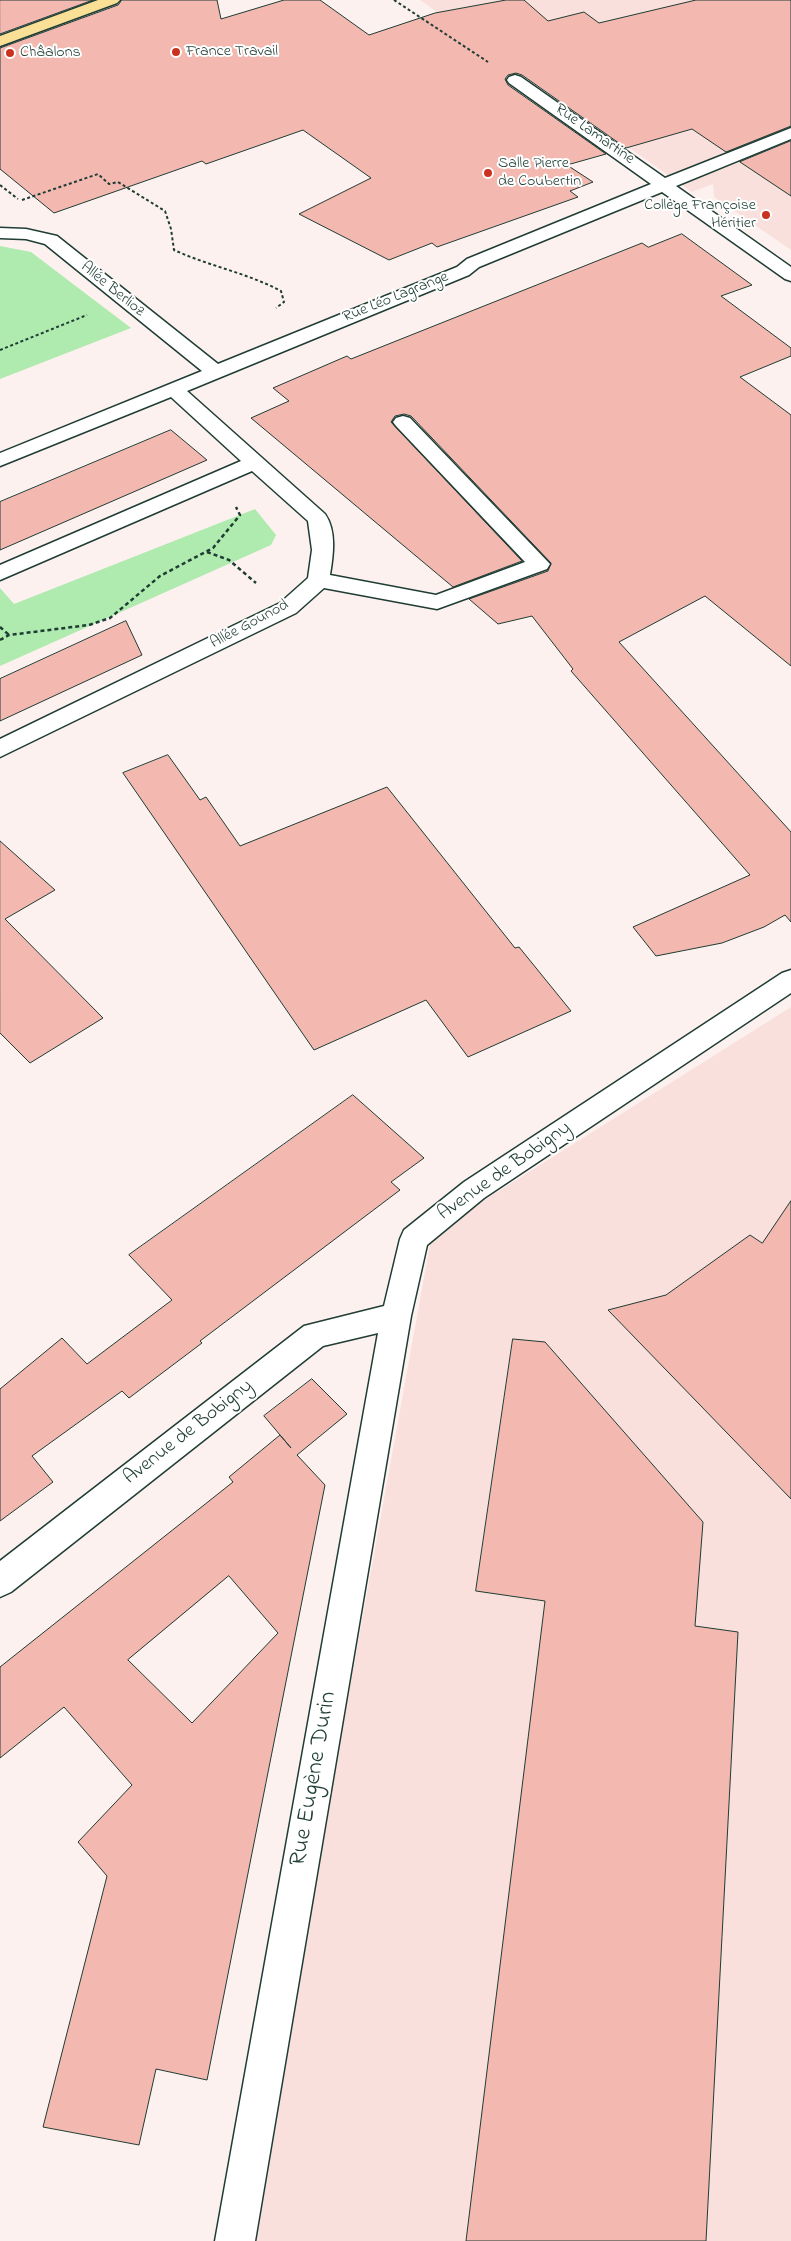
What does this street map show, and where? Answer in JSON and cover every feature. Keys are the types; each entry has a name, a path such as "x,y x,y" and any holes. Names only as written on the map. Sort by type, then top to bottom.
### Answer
{"main road":[{"path":"0,41 112,0"}],"street":[{"name":"Rue Lamartine","path":"515,80 791,275"},
{"name":"Rue Léo Lagrange","path":"0,460 214,371 463,271 473,263 791,133"},
{"name":"Allée Berlioz","path":"0,233 26,234 51,240 214,371"},
{"path":"173,388 318,519 323,550 319,580 437,602 539,564 403,422"},
{"path":"0,573 255,462"},
{"name":"Allée Gounod","path":"0,749 288,608 319,580"},
{"name":"Avenue de Bobigny","path":"0,1581 315,1335 396,1316 414,1239 474,1190 791,980"},
{"name":"Rue Eugène Durin","path":"235,2241 396,1316"}],"path":[{"path":"394,0 515,80"},
{"path":"19,201 98,174 109,184 118,182 165,211 171,229 174,250 195,260 261,280 281,291 284,302 273,311"},
{"path":"0,350 125,300"},
{"path":"0,640 9,635 89,625 110,618 160,576 213,548 240,516 231,498 212,481"},
{"path":"207,552 229,560 288,608"},
{"path":"0,627 9,635"}],"shaded area":[{"path":"420,0 791,0 791,250 714,197 713,184 692,192"},
{"path":"791,1007 791,2241 250,2241 432,1233"}],"green space":[{"path":"0,246 31,252 131,328 0,379"},
{"path":"255,509 276,535 271,545 0,666 0,588 14,604"}],"building":[{"path":"0,0 93,0 0,34"},
{"path":"122,0 217,0 221,19 284,0 320,0 369,35 435,13 506,0 524,0 548,21 584,12 599,23 696,0 791,0 791,126 726,152 692,129 626,148 522,75 516,73 508,75 505,79 508,85 606,154 567,165 593,182 570,191 578,197 437,247 432,243 389,260 299,214 371,178 303,130 206,164 202,161 54,213 0,169 0,48 118,5"},
{"path":"791,141 791,196 740,162"},
{"path":"682,234 752,285 721,296 791,348 791,356 740,377 791,415 791,666 705,596 619,642 791,832 791,922 785,915 764,927 722,943 656,956 633,927 750,875 571,671 573,669 532,616 498,624 469,599 548,571 551,563 411,416 404,414 395,416 391,422 522,561 453,587 251,418 289,401 273,388 347,356 351,359 642,243 648,247"},
{"path":"171,430 207,460 0,550 0,502"},
{"path":"126,621 142,655 0,721 0,679"},
{"path":"168,755 200,800 206,797 240,846 387,787 515,948 519,947 571,1011 468,1057 426,1000 314,1050 123,773"},
{"path":"0,841 55,890 5,919 103,1018 30,1063 0,1033"},
{"path":"353,1095 424,1158 391,1182 400,1190 200,1341 202,1343 129,1398 122,1391 32,1456 53,1482 0,1521 0,1389 62,1338 87,1364 172,1300 129,1255"},
{"path":"791,1201 791,1499 608,1310 666,1295 750,1235 762,1243"},
{"path":"513,1339 545,1342 703,1522 695,1626 738,1632 706,2241 466,2241 545,1601 476,1591"},
{"path":"312,1379 347,1414 297,1455 325,1485 207,2080 156,2069 139,2145 43,2127 107,1876 78,1842 132,1785 64,1707 0,1758 0,1667 233,1482 229,1477 280,1435 291,1448 264,1416","holes":["229,1576 278,1633 192,1723 128,1660"]}],"place":[{"name":"France Travail","path":"176,52"},
{"name":"Châalons","path":"10,53"},
{"name":"Salle Pierre de Coubertin","path":"488,173"},
{"name":"Collège Françoise Héritier","path":"766,215"}]}
